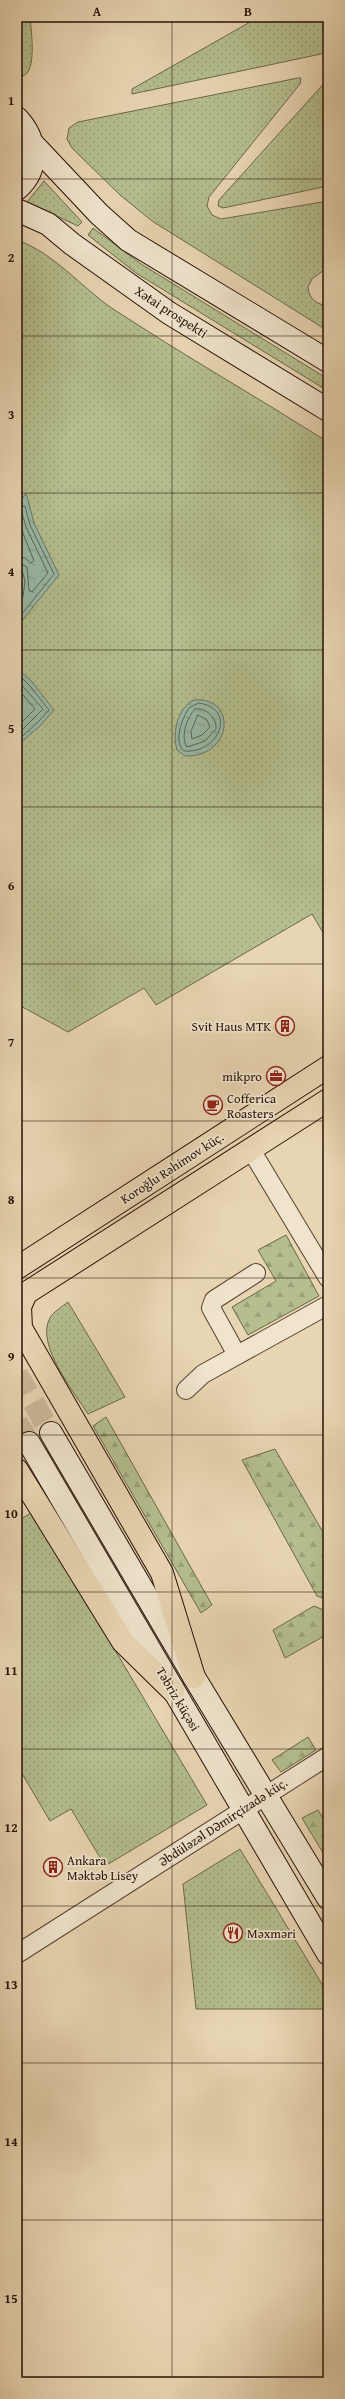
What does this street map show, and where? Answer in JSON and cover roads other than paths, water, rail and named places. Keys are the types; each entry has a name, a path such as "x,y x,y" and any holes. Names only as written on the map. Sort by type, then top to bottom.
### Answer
{"main road":[{"path":"17,118 25,126 33,144 99,214 128,240 328,361"},
{"path":"17,189 30,172 34,158 33,144"},
{"name":"Xətai prospekti","path":"17,210 48,224 72,244 169,313 328,410"},
{"name":"Koroğlu Rəhimov küç.","path":"17,1268 328,1067"},
{"name":"Koroğlu Rəhimov küç.","path":"22,1296 328,1100"},
{"path":"22,1296 20,1307 21,1328 162,1573 194,1677"},
{"name":"Təbriz küçəsi","path":"51,1433 194,1677 328,1898"},
{"name":"Təbriz küçəsi","path":"29,1443 328,1954"},
{"path":"17,1470 123,1642 173,1691"}],"street":[{"path":"251,1150 328,1278"},
{"path":"237,1355 211,1308 214,1300 256,1273"},
{"path":"186,1390 203,1374 328,1305"},
{"name":"Əbdüləzəl DƏmirçizadə küç.","path":"17,1954 243,1808 328,1756"}],"water":[{"path":"26,493 34,523 59,575 17,627 17,601 21,582 17,569 17,505"},
{"path":"17,668 33,683 54,710 40,726 17,746"},
{"path":"194,700 208,701 218,707 223,716 224,727 221,738 213,747 201,754 185,756 177,750 175,737 177,722 183,709"}],"tunnel":[{"path":"17,1374 51,1433"},
{"path":"17,1422 29,1443"}],"place":[{"name":"Svit Haus MTK","path":"285,1026"},
{"name":"mikpro","path":"276,1076"},
{"name":"Cofferica Roasters","path":"213,1105"},
{"name":"Ankara Məktəb Lisey","path":"53,1867"},
{"name":"Məxməri","path":"233,1933"}]}
